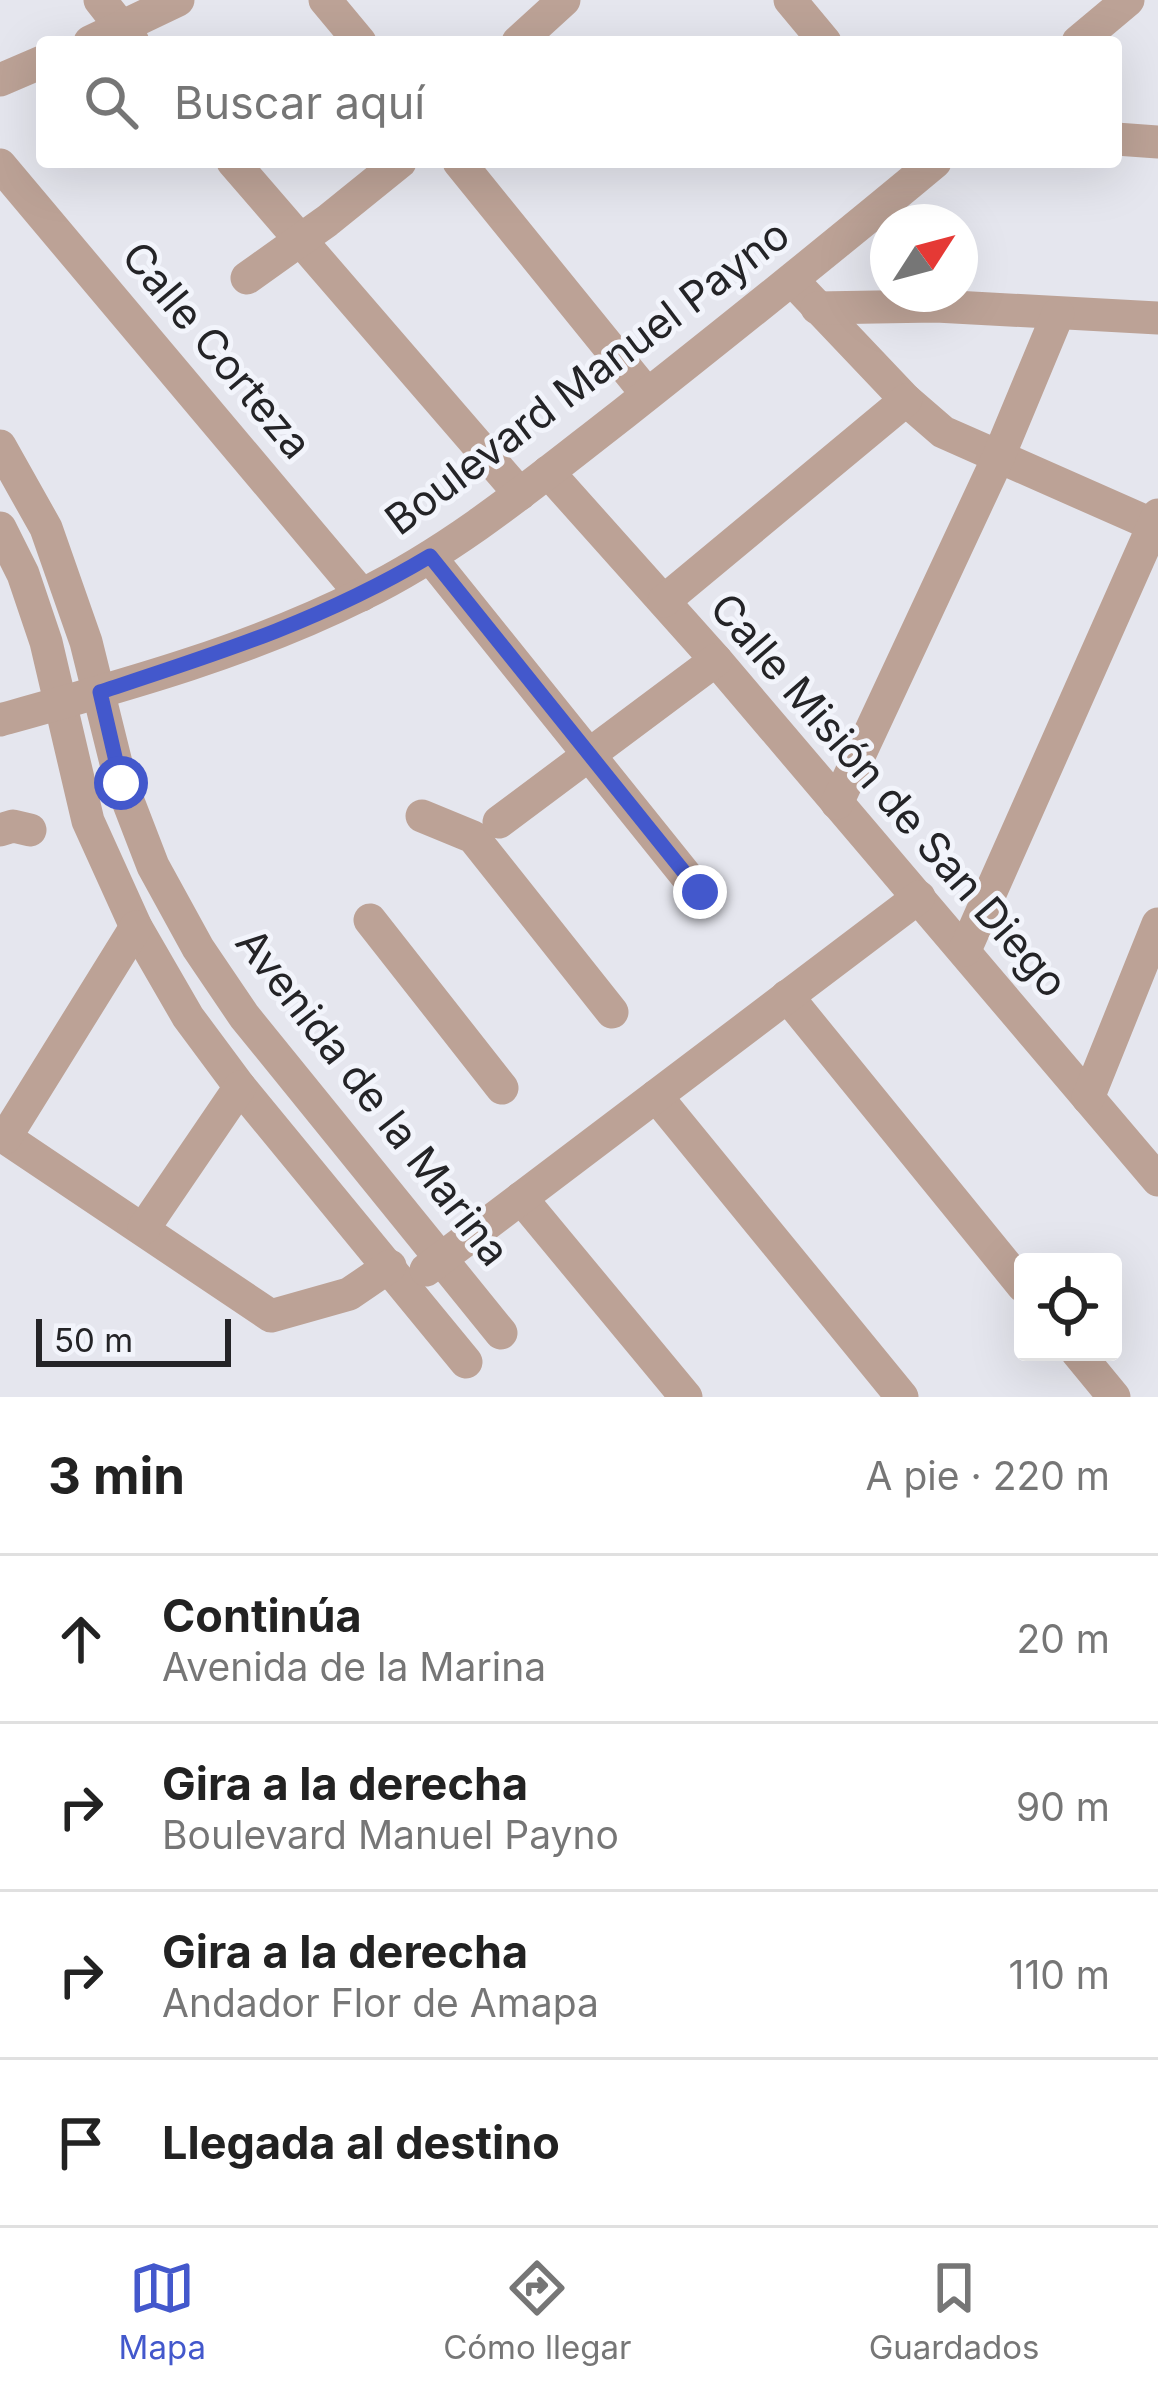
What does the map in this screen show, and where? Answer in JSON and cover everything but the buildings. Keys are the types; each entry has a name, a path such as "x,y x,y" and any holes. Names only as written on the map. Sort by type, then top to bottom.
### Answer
{"street":[{"path":"100,0 128,35 178,0"},
{"path":"326,0 355,36"},
{"path":"525,36 564,0"},
{"path":"790,0 820,36"},
{"path":"1085,36 1128,0"},
{"path":"0,80 36,65"},
{"path":"1122,139 1158,142"},
{"name":"Calle Corteza","path":"0,165 362,595"},
{"path":"238,168 274,212 314,231 337,285 520,494"},
{"path":"247,278 393,168"},
{"path":"464,168 647,394"},
{"name":"Boulevard Manuel Payno","path":"0,720 280,633 362,595 430,556 520,494 793,280 924,168"},
{"path":"793,280 906,400 943,432 1157,522 965,950"},
{"path":"818,308 936,306 1158,318"},
{"path":"837,803 998,458 1058,314"},
{"path":"664,601 906,400"},
{"name":"Avenida de la Marina","path":"0,446 46,528 100,692 121,783 152,866 198,948 244,1016 501,1333"},
{"name":"Calle Misión de San Diego","path":"548,472 716,660 1158,1180"},
{"path":"0,528 23,574 38,620 88,821 136,927 188,1017 240,1087 466,1362"},
{"path":"430,556 700,892"},
{"path":"499,822 716,660"},
{"path":"422,816 473,837 612,1012"},
{"path":"136,927 3,1136 271,1316 349,1294 442,1258 919,897"},
{"path":"370,920 502,1088"},
{"path":"1088,1098 1158,924"},
{"path":"787,996 1014,1275"},
{"path":"144,1228 240,1087"},
{"path":"656,1096 902,1397"},
{"path":"521,1198 686,1397"},
{"path":"1084,1361 1114,1397"}],"route":[{"path":"121,783 100,692 280,633 362,595 430,556 700,892"}]}
